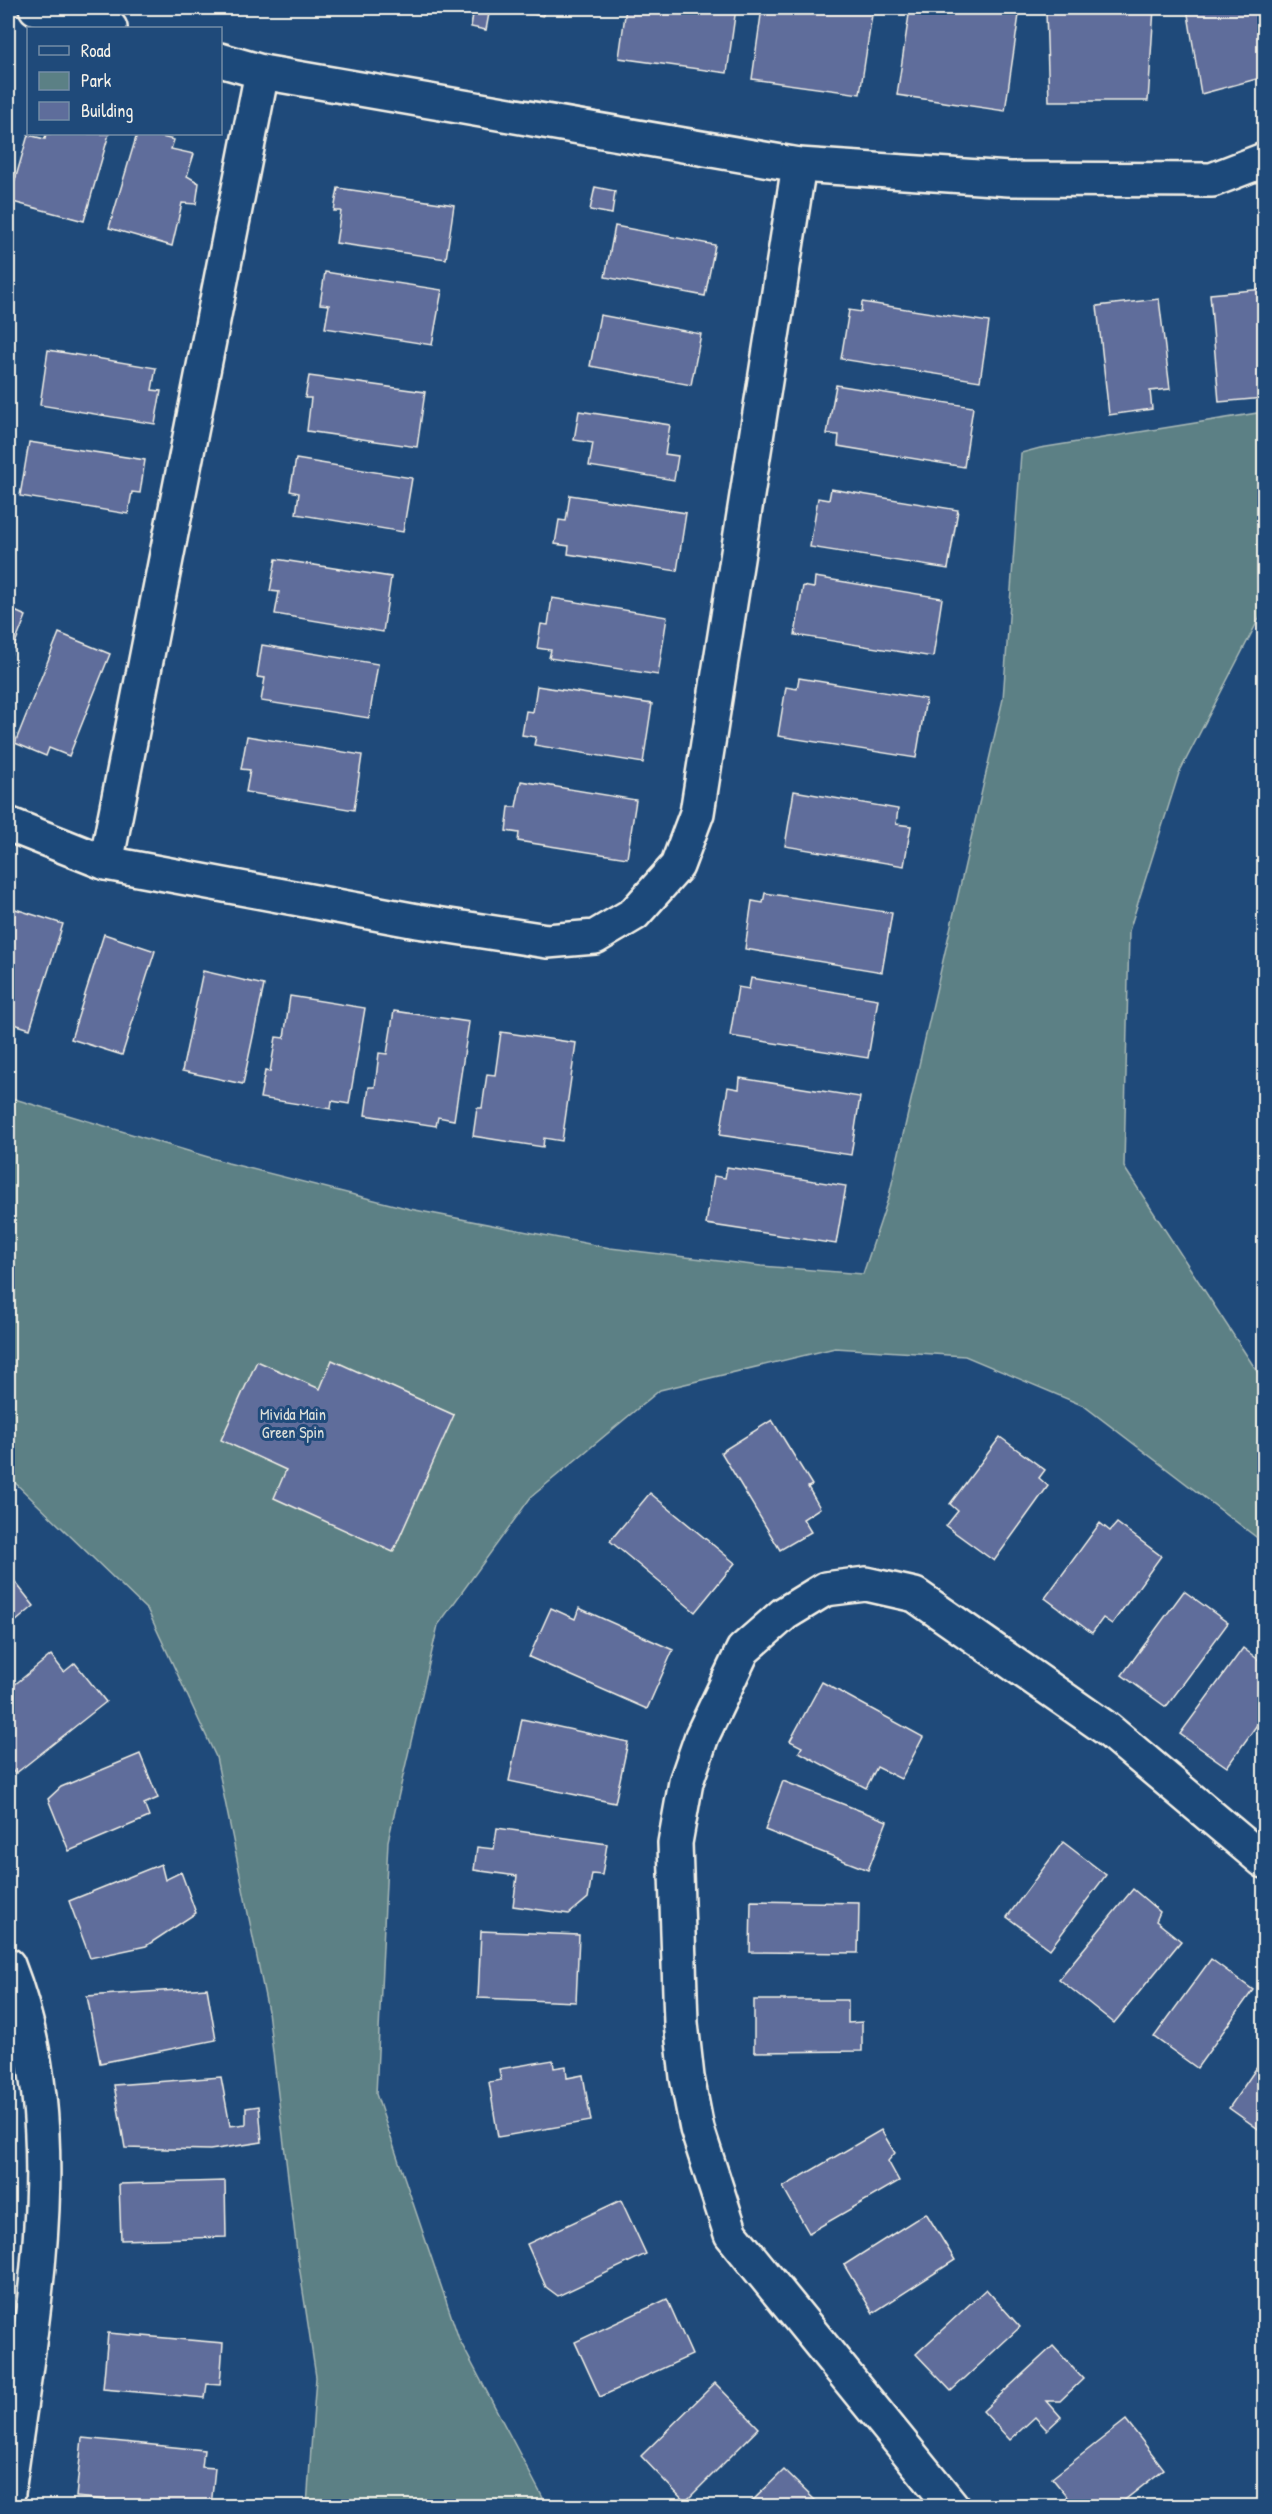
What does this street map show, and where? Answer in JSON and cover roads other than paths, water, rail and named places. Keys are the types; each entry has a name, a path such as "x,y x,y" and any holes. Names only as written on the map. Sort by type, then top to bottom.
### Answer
{"street":[{"path":"36,8 106,27"},
{"path":"222,61 262,72 799,165 1009,179 1212,180 1264,159"},
{"path":"106,863 262,72"},
{"path":"8,825 106,863 417,921 547,941 595,937 634,914 677,866 697,813 799,165"},
{"path":"952,2506 730,2234 697,2129 687,2077 681,2023 675,1843 686,1782 702,1736 743,1650 784,1614 825,1589 867,1584 915,1595 1107,1729 1264,1861"},
{"path":"8,1965 25,2025 36,2078 42,2132 44,2185 41,2239 8,2493"}],"park label":[{"name":"Mivida Main Green Spin","path":"293,1423"}]}
